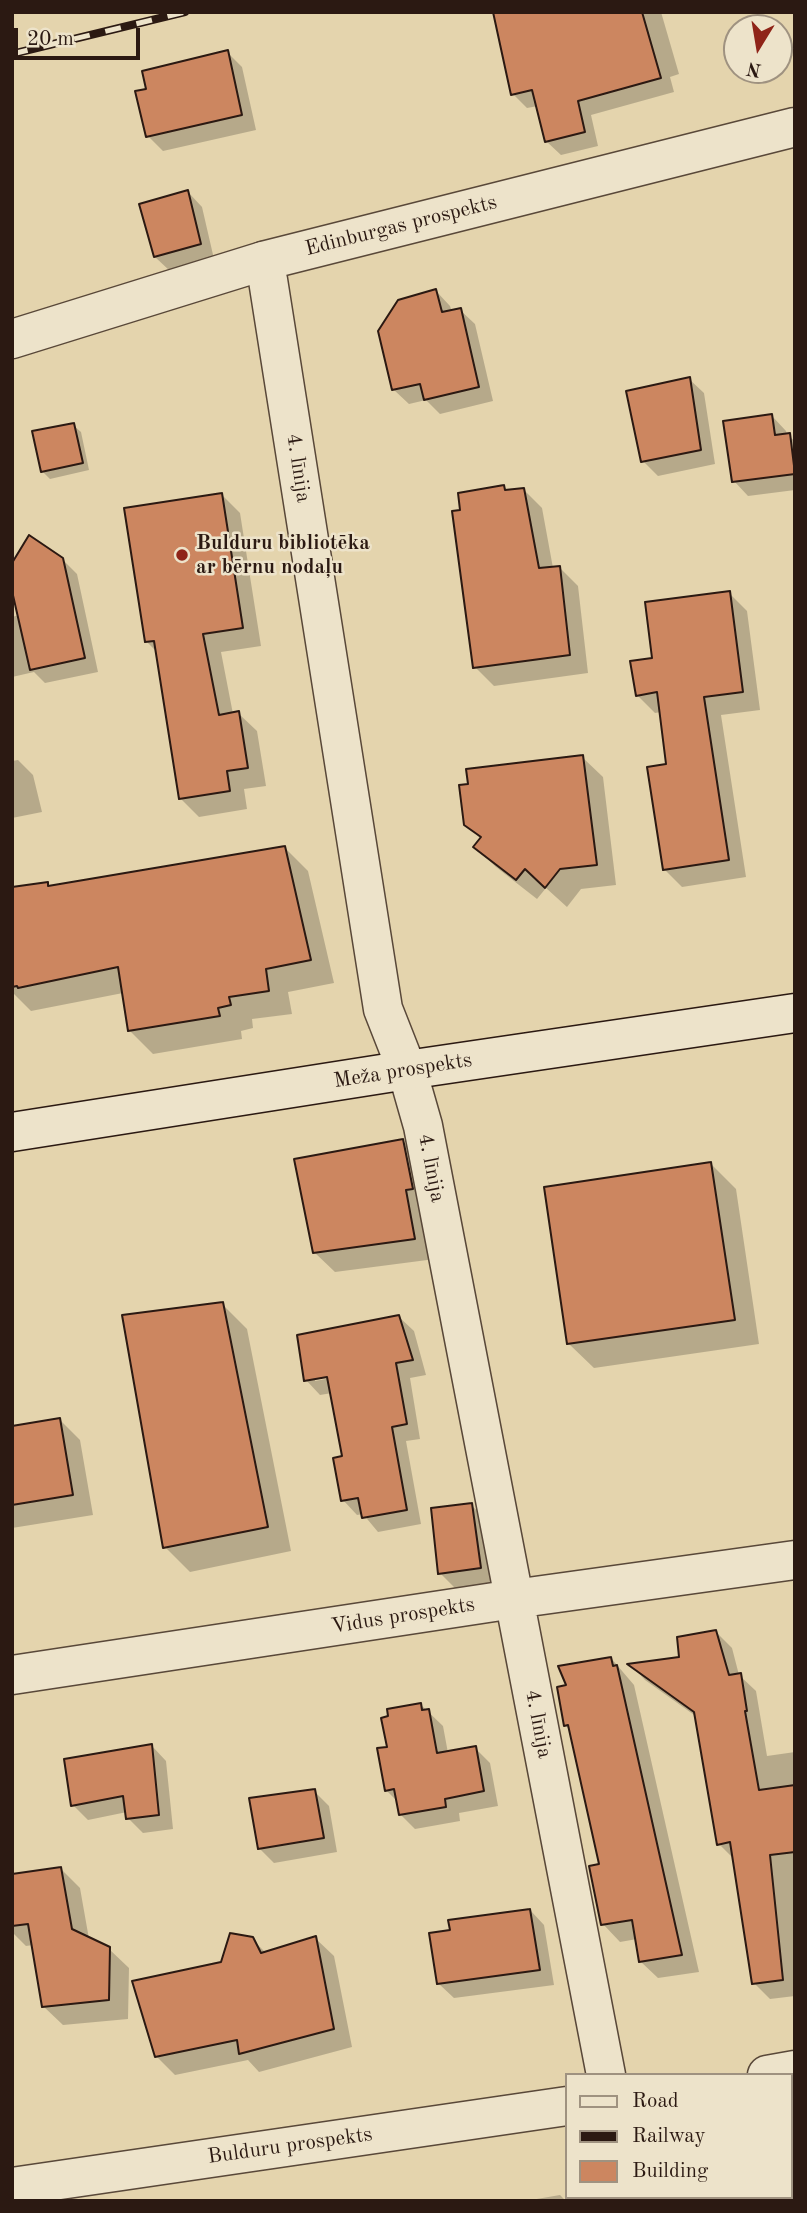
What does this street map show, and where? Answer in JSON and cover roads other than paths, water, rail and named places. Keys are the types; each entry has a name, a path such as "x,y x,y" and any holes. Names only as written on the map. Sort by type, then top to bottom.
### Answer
{"street":[{"name":"Edinburgas prospekts","path":"12,339 263,261 795,127"},
{"name":"4. līnija","path":"263,261 383,1009 407,1070 423,1126 606,2073"},
{"name":"Meža prospekts","path":"12,1132 795,1013"},
{"name":"Vidus prospekts","path":"12,1675 514,1599 795,1560"},
{"name":"Bulduru prospekts","path":"12,2187 566,2106"}],"railway":[{"path":"12,54 185,12"}],"place":[{"name":"Bulduru bibliotēka ar bērnu nodaļu","path":"182,555"}]}
